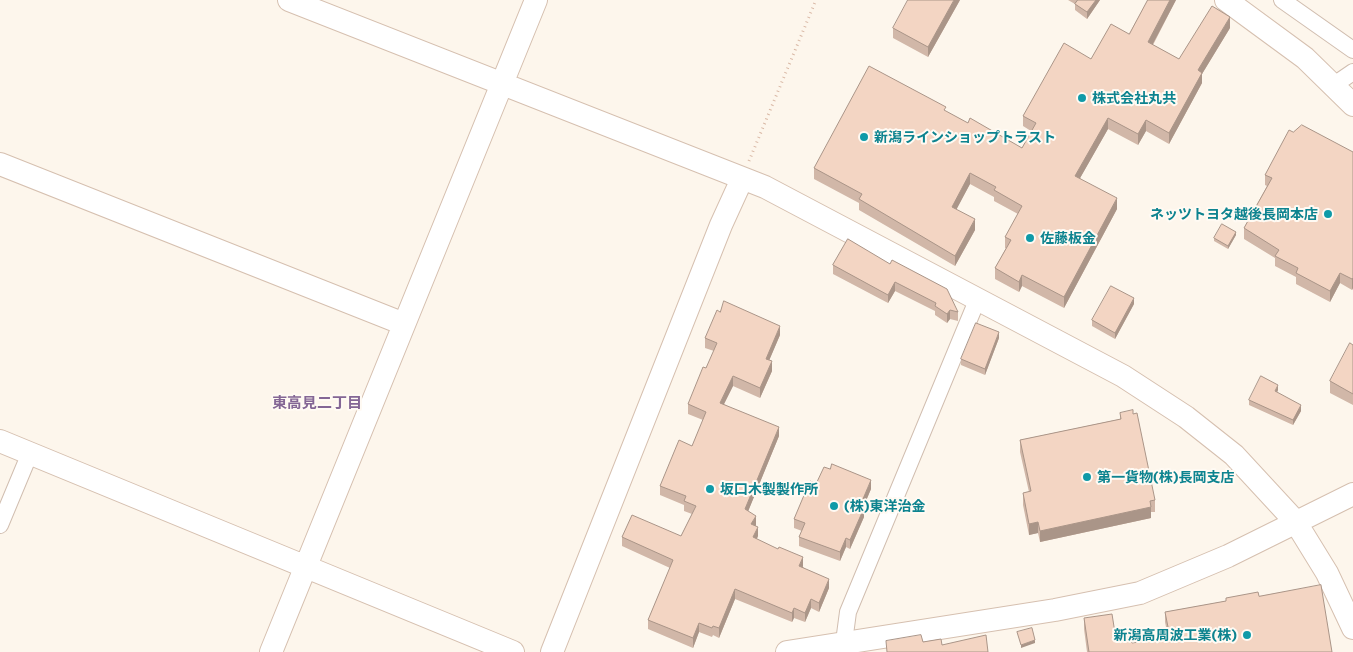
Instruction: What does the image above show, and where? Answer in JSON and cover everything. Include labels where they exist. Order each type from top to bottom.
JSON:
[{"type":"street","points":[[289,0],[765,187],[1123,376],[1186,417],[1234,455],[1295,521],[1327,574],[1353,628]]},
{"type":"street","points":[[271,652],[308,566],[536,0]]},
{"type":"street","points":[[1226,0],[1305,58],[1353,105]]},
{"type":"street","points":[[1282,0],[1353,50]]},
{"type":"street","points":[[1334,86],[1353,72]]},
{"type":"street","points":[[0,164],[404,324]]},
{"type":"street","points":[[552,652],[721,225],[742,179]]},
{"type":"street","points":[[844,642],[848,612],[978,298]]},
{"type":"street","points":[[0,440],[513,652]]},
{"type":"street","points":[[0,525],[30,453]]},
{"type":"street","points":[[787,652],[1055,610],[1140,593],[1228,556],[1295,521],[1353,494]]},
{"type":"path","points":[[742,179],[816,0]]},
{"type":"building","points":[[908,0],[954,0],[928,47],[893,28]]},
{"type":"building","points":[[1078,0],[1096,0],[1087,12],[1075,4]]},
{"type":"building","points":[[1148,0],[1170,0],[1148,42],[1179,59],[1212,6],[1230,17],[1198,70],[1202,73],[1169,133],[1146,120],[1138,134],[1108,118],[1075,176],[1117,198],[1064,297],[1022,275],[1019,282],[995,268],[1011,240],[1005,237],[1022,206],[994,190],[996,187],[970,173],[952,207],[975,219],[955,256],[859,199],[862,194],[814,168],[869,66],[946,107],[944,110],[968,123],[970,118],[1022,148],[1036,123],[1023,116],[1064,43],[1091,59],[1111,24],[1129,34]]},
{"type":"building","points":[[1302,125],[1353,152],[1353,278],[1340,273],[1330,291],[1296,273],[1298,268],[1275,256],[1279,250],[1244,228],[1272,178],[1265,175],[1289,130],[1293,132]]},
{"type":"building","points":[[1222,224],[1236,232],[1228,246],[1214,238]]},
{"type":"building","points":[[848,239],[890,264],[892,260],[947,289],[958,312],[950,310],[947,314],[935,306],[936,303],[895,282],[888,295],[833,265]]},
{"type":"building","points":[[1111,286],[1134,298],[1115,333],[1092,320]]},
{"type":"building","points":[[724,301],[780,326],[766,359],[772,361],[760,388],[733,376],[720,403],[779,427],[745,509],[756,516],[751,524],[758,527],[753,537],[778,549],[779,547],[803,557],[799,566],[829,579],[819,603],[811,599],[805,613],[794,608],[792,613],[735,589],[719,628],[713,626],[712,628],[699,623],[693,638],[648,620],[673,560],[622,537],[632,515],[681,536],[696,506],[684,501],[686,496],[660,486],[679,440],[692,446],[706,412],[688,404],[703,367],[706,368],[717,343],[705,338],[717,310],[720,312]]},
{"type":"building","points":[[976,323],[999,332],[985,369],[961,359]]},
{"type":"building","points":[[1350,343],[1353,345],[1353,394],[1330,381]]},
{"type":"building","points":[[1261,376],[1278,385],[1275,391],[1301,405],[1293,420],[1249,400]]},
{"type":"building","name":"第一貨物(株)長岡支店","points":[[1133,410],[1133,414],[1137,413],[1155,500],[1150,501],[1151,507],[1040,531],[1038,522],[1029,524],[1023,493],[1031,491],[1020,440],[1121,419],[1120,413]]},
{"type":"building","name":"(株)東洋治金","points":[[832,464],[871,480],[860,506],[864,508],[850,540],[846,538],[840,552],[799,537],[805,523],[794,519],[810,481],[816,484],[824,467],[830,469]]},
{"type":"building","name":"新潟高周波工業(株)","points":[[1321,585],[1332,652],[1089,652],[1084,618],[1112,614],[1115,633],[1130,631],[1132,643],[1170,637],[1165,612],[1226,601],[1226,598],[1258,592],[1259,596]]},
{"type":"building","points":[[1032,628],[1035,640],[1021,645],[1017,632]]},
{"type":"building","points":[[921,635],[923,642],[941,639],[942,645],[986,635],[988,652],[887,652],[886,641]]},
{"type":"place","name":"株式会社丸共","points":[[1082,98]]},
{"type":"place","name":"新潟ラインショップトラスト","points":[[864,137]]},
{"type":"place","name":"ネッツトヨタ越後長岡本店","points":[[1328,214]]},
{"type":"place","name":"佐藤板金","points":[[1030,238]]},
{"type":"place","name":"第一貨物(株)長岡支店","points":[[1087,477]]},
{"type":"place","name":"坂口木製製作所","points":[[710,489]]},
{"type":"place","name":"(株)東洋治金","points":[[834,506]]},
{"type":"place","name":"新潟高周波工業(株)","points":[[1247,635]]},
{"type":"district","name":"東高見二丁目","points":[[317,403]]}]
